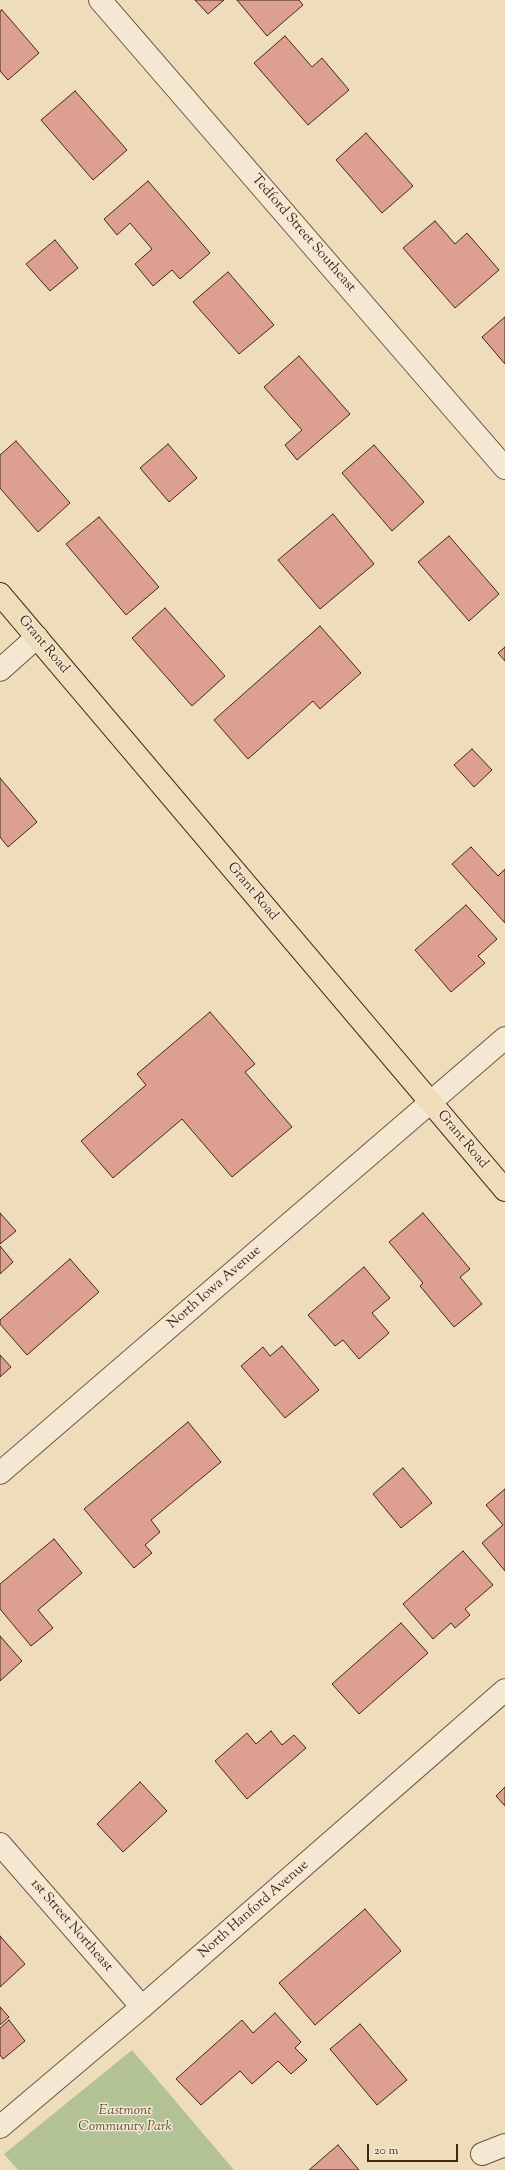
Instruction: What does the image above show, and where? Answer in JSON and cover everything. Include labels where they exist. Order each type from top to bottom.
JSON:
[{"type":"main road","name":"Grant Road","points":[[0,594],[505,1190]]},
{"type":"street","name":"Tedford Street Southeast","points":[[100,0],[505,468]]},
{"type":"street","points":[[0,670],[37,637]]},
{"type":"street","name":"North Iowa Avenue","points":[[0,1473],[505,1038]]},
{"type":"street","name":"North Hanford Avenue","points":[[0,2127],[142,2007],[505,1690]]},
{"type":"street","name":"1st Street Northeast","points":[[0,1844],[142,2007]]},
{"type":"street","points":[[482,2154],[505,2145]]},
{"type":"green space","name":"Eastmont Community Park","points":[[132,2050],[234,2170],[18,2170],[4,2154]]},
{"type":"building","points":[[195,0],[224,0],[208,14]]},
{"type":"building","points":[[237,0],[299,0],[303,5],[267,36]]},
{"type":"building","points":[[2,10],[39,53],[8,80],[0,71],[0,11]]},
{"type":"building","points":[[285,36],[312,67],[322,58],[349,90],[308,125],[254,63]]},
{"type":"building","points":[[75,91],[127,150],[93,180],[41,120]]},
{"type":"building","points":[[366,133],[413,186],[382,213],[336,160]]},
{"type":"building","points":[[148,181],[210,253],[180,279],[172,270],[153,286],[135,264],[152,249],[130,223],[117,235],[104,219]]},
{"type":"building","points":[[435,221],[455,244],[467,233],[499,270],[455,308],[403,248]]},
{"type":"building","points":[[55,240],[78,268],[50,291],[26,264]]},
{"type":"building","points":[[228,272],[274,325],[239,354],[193,302]]},
{"type":"building","points":[[505,317],[505,364],[482,337]]},
{"type":"building","points":[[299,356],[350,414],[297,460],[285,445],[302,430],[264,387]]},
{"type":"building","points":[[16,441],[70,503],[38,532],[0,488],[0,455]]},
{"type":"building","points":[[168,444],[197,478],[169,502],[140,468]]},
{"type":"building","points":[[374,445],[424,502],[392,531],[342,473]]},
{"type":"building","points":[[333,514],[374,564],[320,609],[278,560]]},
{"type":"building","points":[[99,517],[159,587],[126,615],[66,544]]},
{"type":"building","points":[[449,536],[499,594],[469,621],[418,562]]},
{"type":"building","points":[[165,608],[225,676],[192,706],[132,638]]},
{"type":"building","points":[[320,626],[361,673],[320,709],[313,701],[248,759],[214,720]]},
{"type":"building","points":[[505,647],[505,661],[498,653]]},
{"type":"building","points":[[472,749],[492,770],[474,787],[454,765]]},
{"type":"building","points":[[0,778],[37,822],[8,847],[0,837]]},
{"type":"building","points":[[471,847],[498,876],[505,869],[505,923],[452,864]]},
{"type":"building","points":[[466,905],[497,939],[478,956],[485,963],[451,992],[415,950]]},
{"type":"building","points":[[210,1012],[255,1064],[245,1072],[292,1127],[232,1177],[182,1119],[113,1178],[81,1141],[146,1085],[137,1074]]},
{"type":"building","points":[[0,1213],[16,1231],[0,1244]]},
{"type":"building","points":[[423,1213],[470,1269],[460,1277],[482,1304],[454,1327],[420,1286],[423,1283],[389,1242]]},
{"type":"building","points":[[0,1246],[13,1262],[0,1274]]},
{"type":"building","points":[[70,1259],[99,1292],[27,1355],[0,1324],[0,1320]]},
{"type":"building","points":[[364,1267],[390,1298],[372,1313],[389,1333],[359,1359],[343,1340],[335,1346],[308,1315]]},
{"type":"building","points":[[282,1346],[319,1390],[285,1418],[241,1366],[263,1347],[270,1356]]},
{"type":"building","points":[[0,1355],[11,1367],[0,1377]]},
{"type":"building","points":[[188,1422],[221,1462],[151,1520],[160,1532],[145,1545],[152,1553],[134,1568],[84,1509]]},
{"type":"building","points":[[403,1468],[432,1503],[401,1528],[373,1494]]},
{"type":"building","points":[[505,1489],[505,1571],[482,1543],[503,1525],[486,1505]]},
{"type":"building","points":[[54,1539],[82,1573],[38,1610],[53,1628],[31,1646],[0,1609],[0,1584]]},
{"type":"building","points":[[463,1551],[493,1585],[465,1609],[470,1615],[455,1628],[451,1623],[433,1639],[403,1604]]},
{"type":"building","points":[[401,1623],[428,1653],[359,1714],[332,1684]]},
{"type":"building","points":[[0,1636],[22,1661],[0,1681]]},
{"type":"building","points":[[271,1731],[282,1745],[294,1735],[306,1748],[247,1799],[215,1761],[247,1733],[256,1744]]},
{"type":"building","points":[[140,1782],[167,1811],[123,1852],[97,1824]]},
{"type":"building","points":[[505,1787],[505,1806],[496,1796]]},
{"type":"building","points":[[365,1909],[401,1951],[315,2025],[279,1983]]},
{"type":"building","points":[[0,1936],[25,1964],[0,1987]]},
{"type":"building","points":[[0,2007],[9,2017],[0,2025]]},
{"type":"building","points":[[275,2013],[301,2042],[295,2048],[307,2060],[291,2074],[278,2061],[252,2084],[240,2071],[201,2105],[176,2079],[242,2020],[253,2033]]},
{"type":"building","points":[[9,2020],[25,2041],[3,2059],[0,2055],[0,2028]]},
{"type":"building","points":[[360,2024],[407,2080],[377,2105],[330,2049]]},
{"type":"building","points":[[338,2145],[359,2170],[309,2170]]}]
